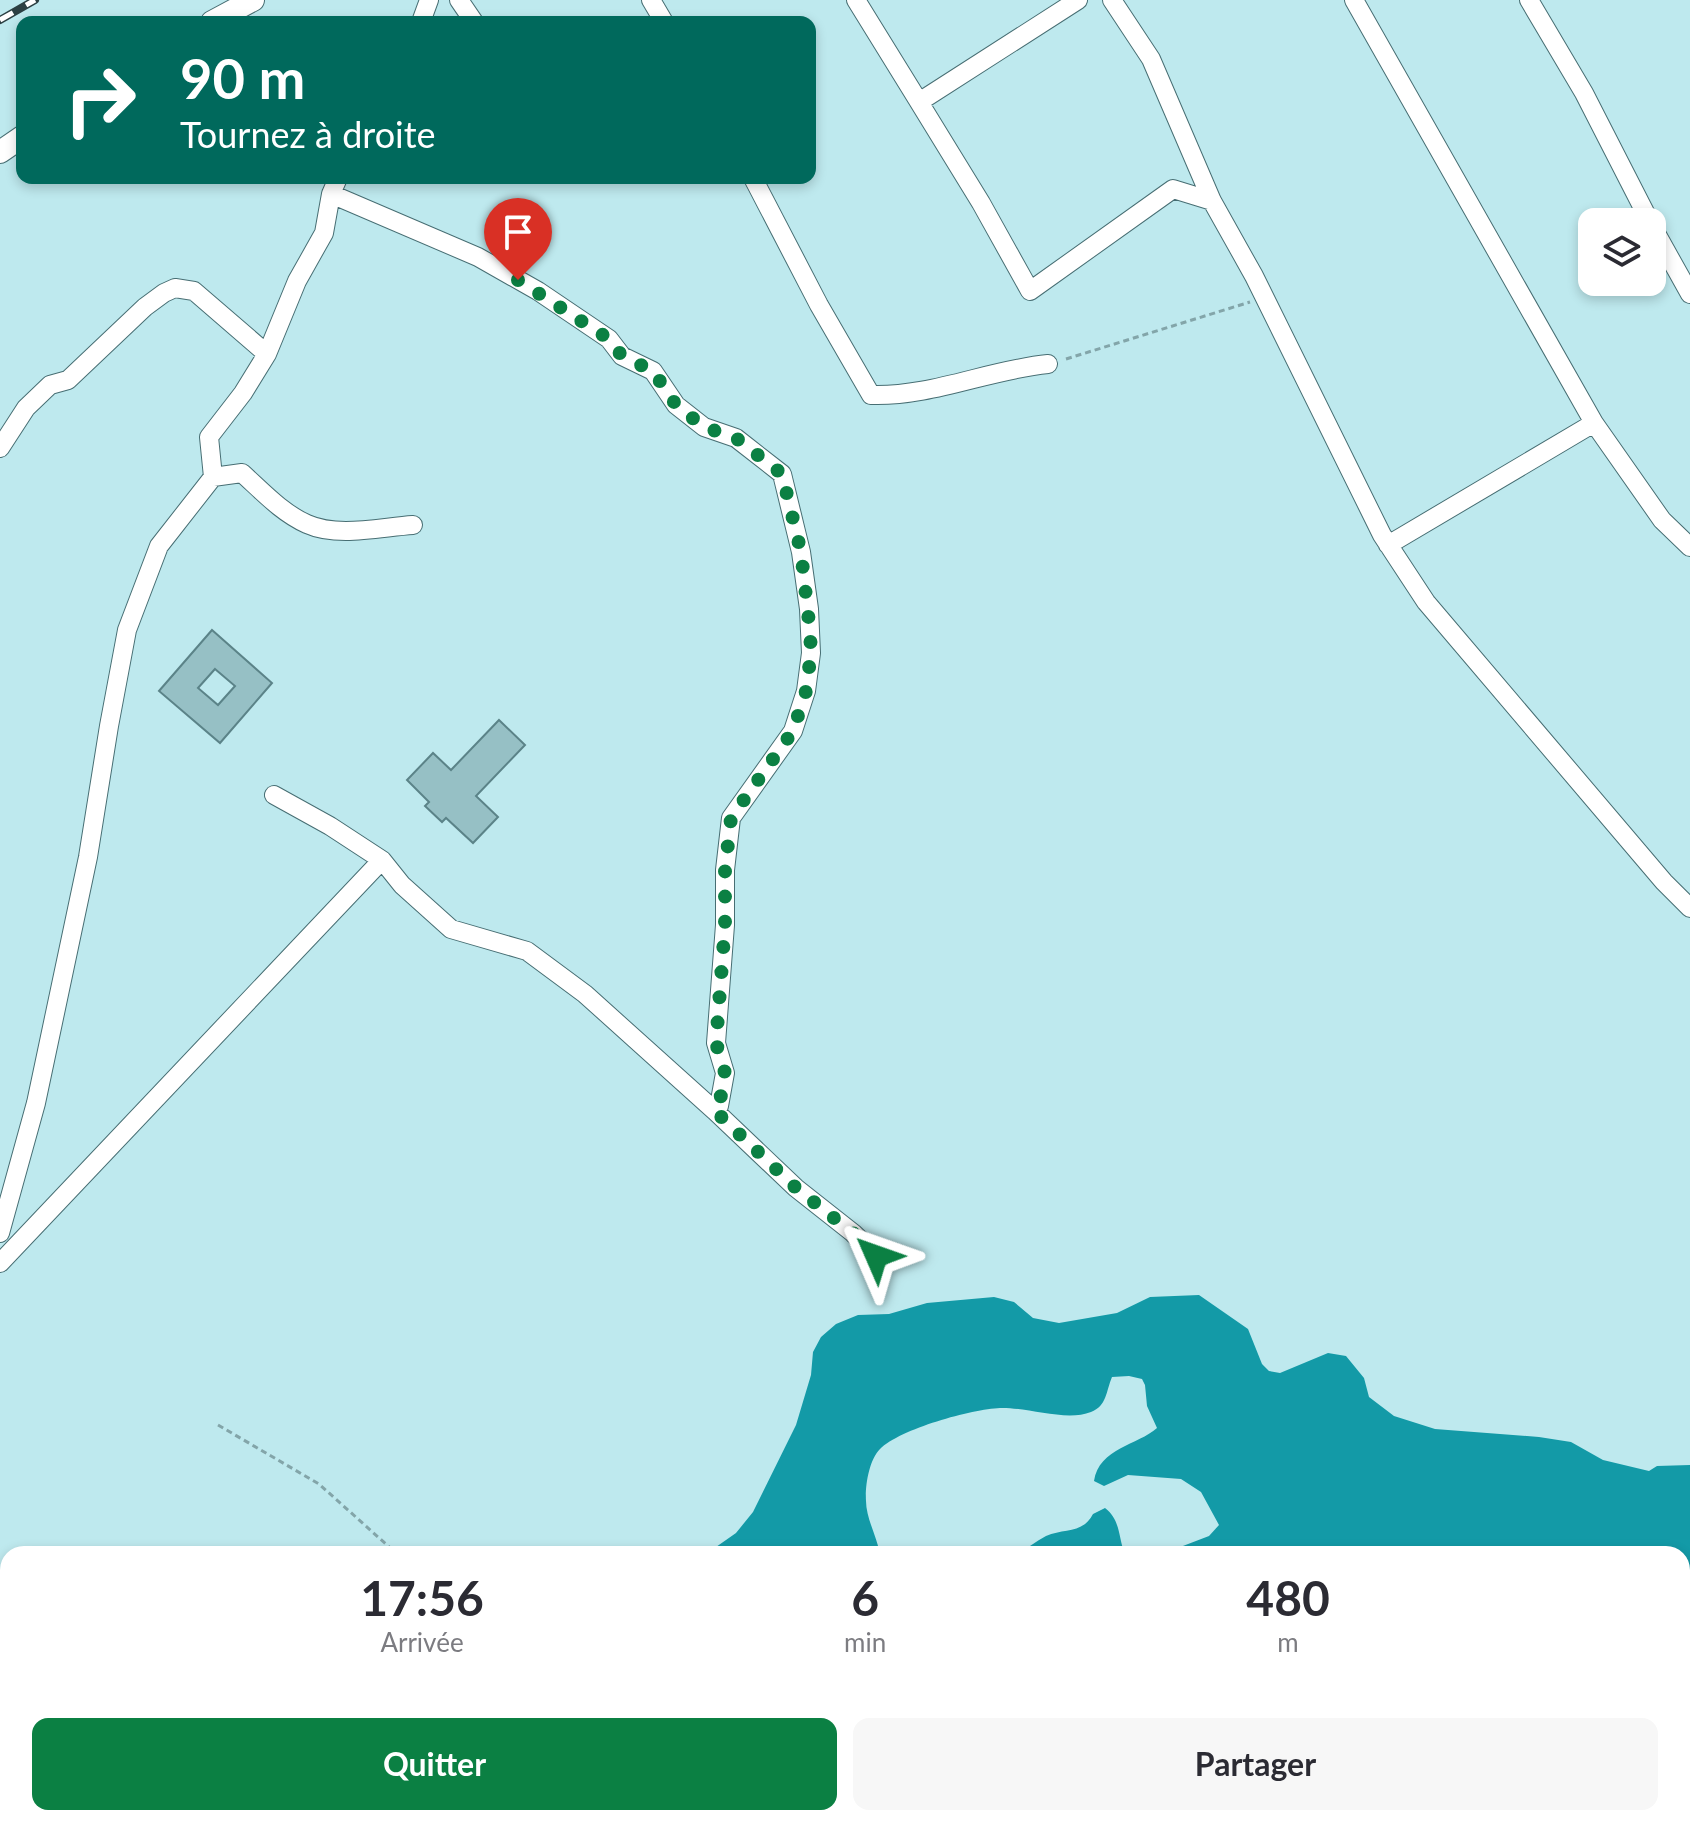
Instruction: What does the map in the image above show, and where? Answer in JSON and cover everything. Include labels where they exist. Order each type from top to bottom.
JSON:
[{"type":"main road","points":[[223,16],[253,0]]},
{"type":"street","points":[[856,0],[981,203],[1030,291],[1173,189],[1212,201]]},
{"type":"street","points":[[919,102],[1078,0]]},
{"type":"street","points":[[1112,0],[1151,59],[1212,201],[1265,297],[1388,545],[1426,602],[1664,882],[1690,908]]},
{"type":"street","points":[[1354,0],[1594,423],[1662,520],[1690,547]]},
{"type":"street","points":[[1529,0],[1584,93],[1643,208]]},
{"type":"street","points":[[756,184],[819,305],[871,395],[899,396],[1018,367],[1048,364]]},
{"type":"street","points":[[0,1233],[36,1103],[88,857],[127,630],[159,546],[213,477],[209,437],[243,393],[267,354],[297,281],[324,233],[335,186],[478,257],[538,291],[609,339],[622,356],[653,371],[676,405],[704,427],[736,438],[782,474],[801,552],[811,653],[806,691],[793,731],[731,818],[725,870],[725,925],[716,1043],[725,1073],[719,1106],[715,1111]]},
{"type":"street","points":[[1666,251],[1690,294]]},
{"type":"street","points":[[0,448],[26,408],[50,385],[68,380],[145,307],[175,288],[194,291],[267,354]]},
{"type":"street","points":[[1388,545],[1594,423]]},
{"type":"street","points":[[213,477],[242,473],[289,513],[309,525],[338,531],[413,525]]},
{"type":"street","points":[[274,795],[382,860],[402,885],[451,929],[527,951],[585,994],[786,1179],[853,1233],[884,1263]]},
{"type":"street","points":[[0,1263],[382,860]]},
{"type":"path","points":[[1048,364],[1265,297]]},
{"type":"path","points":[[218,1425],[319,1484],[388,1546]]},
{"type":"water","points":[[1199,1295],[1248,1329],[1262,1364],[1269,1371],[1280,1373],[1328,1353],[1346,1356],[1364,1378],[1369,1397],[1394,1416],[1435,1429],[1571,1442],[1603,1460],[1649,1471],[1657,1466],[1690,1465],[1690,1546],[1183,1546],[1209,1536],[1219,1525],[1201,1492],[1181,1479],[1128,1475],[1104,1486],[1094,1481],[1097,1470],[1111,1454],[1157,1428],[1147,1406],[1142,1379],[1129,1376],[1112,1377],[1103,1402],[1091,1412],[1081,1415],[1011,1408],[988,1409],[937,1421],[890,1442],[880,1449],[873,1460],[866,1488],[868,1514],[878,1546],[717,1546],[736,1533],[753,1512],[796,1425],[811,1375],[813,1352],[821,1337],[836,1324],[858,1315],[889,1314],[927,1303],[994,1297],[1014,1302],[1033,1318],[1059,1323],[1117,1313],[1150,1297]]},
{"type":"water","points":[[1105,1508],[1110,1513],[1117,1524],[1123,1546],[1030,1546],[1046,1536],[1084,1525],[1093,1514]]},
{"type":"building","points":[[212,630],[272,683],[220,743],[159,691]],"holes":[[[215,669],[235,686],[218,705],[198,688]]]},
{"type":"building","points":[[499,720],[525,745],[476,796],[498,817],[473,843],[446,818],[442,822],[425,806],[429,802],[407,780],[433,753],[451,770]]},
{"type":"railway","points":[[0,20],[35,0]]},
{"type":"route","points":[[518,280],[609,339],[622,356],[653,371],[676,405],[704,427],[736,438],[782,474],[801,552],[811,653],[806,691],[793,731],[731,818],[725,870],[725,925],[716,1043],[725,1073],[719,1106],[715,1111],[796,1188],[853,1233],[876,1256]]}]
